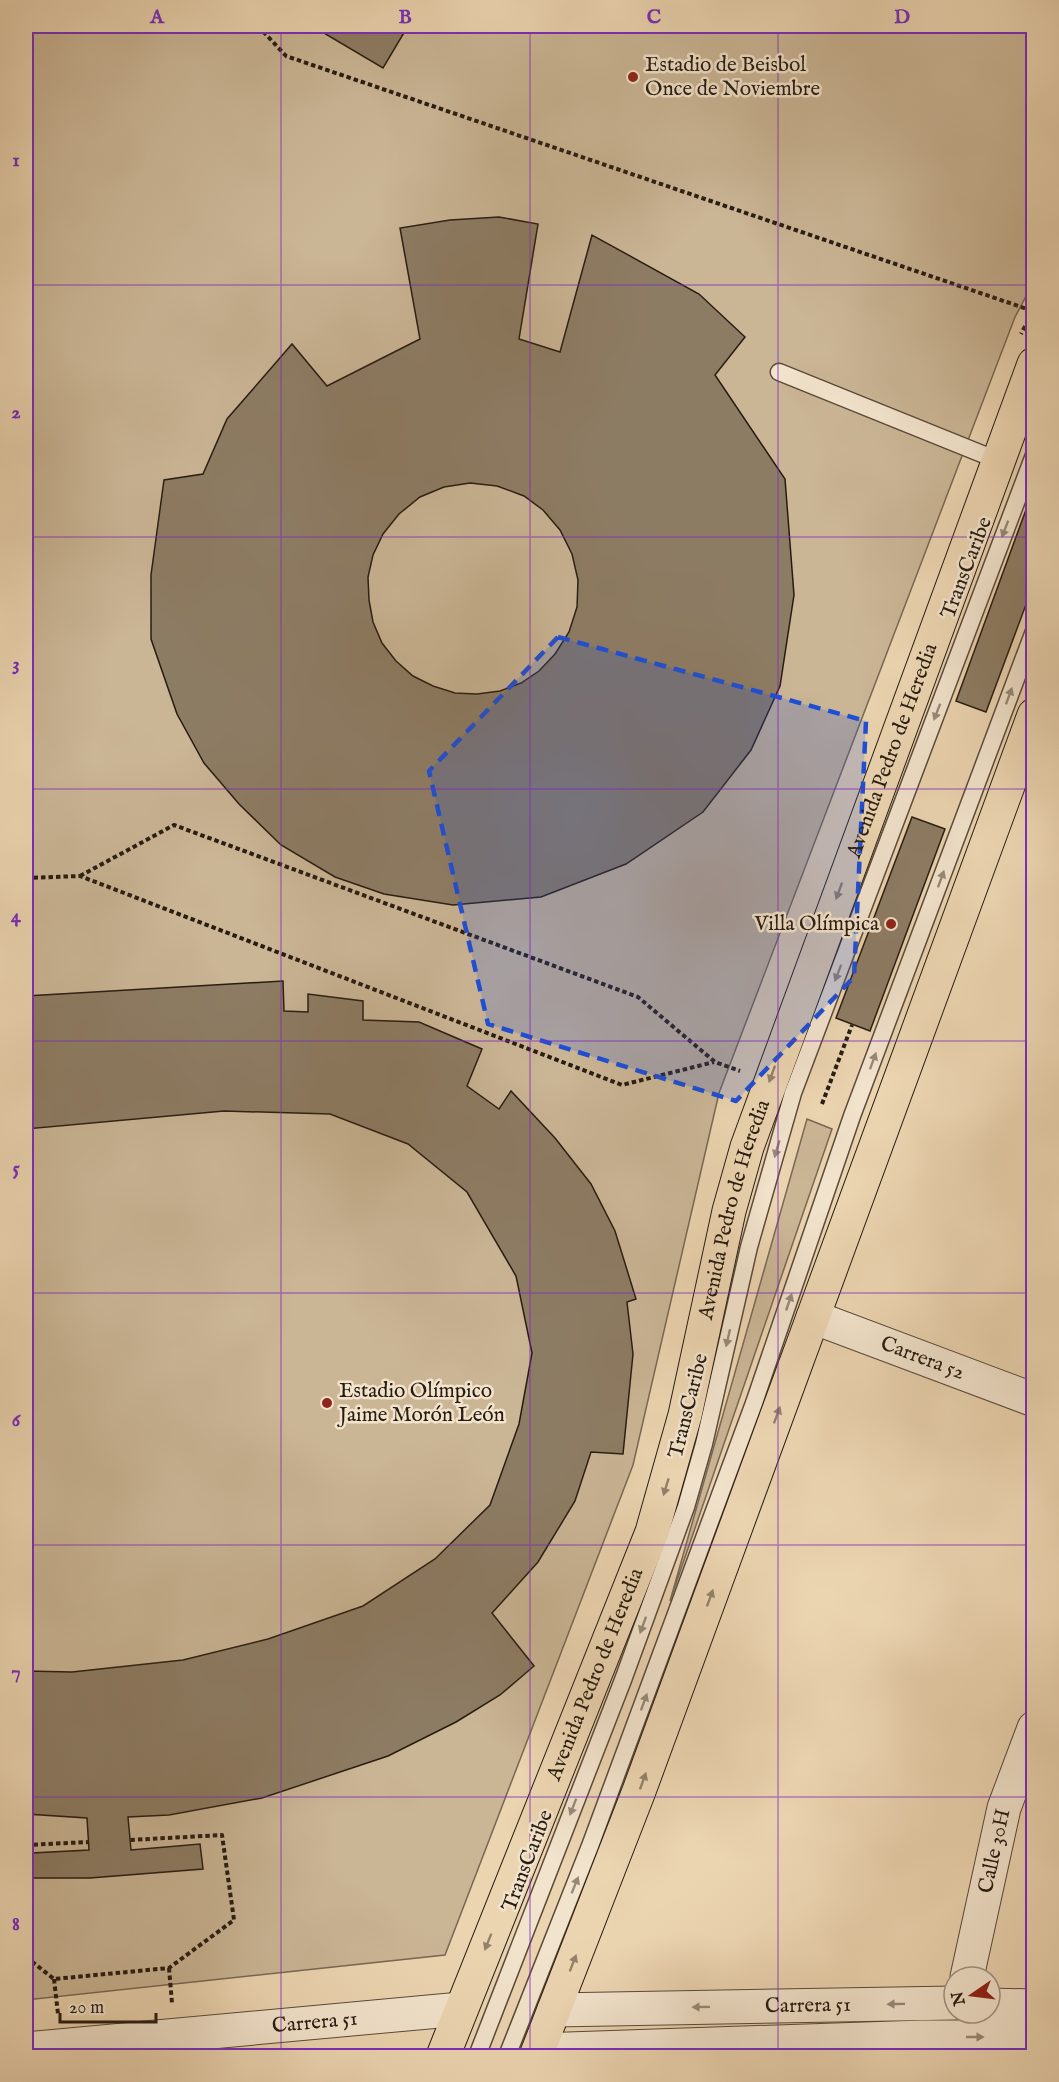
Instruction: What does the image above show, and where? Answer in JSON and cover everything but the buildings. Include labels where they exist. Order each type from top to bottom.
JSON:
[{"type":"highway","name":"Avenida Pedro de Heredia","points":[[443,2056],[652,1532],[685,1415],[729,1211],[747,1147],[1034,364]]},
{"type":"highway","points":[[538,2053],[639,1791],[1032,724]]},
{"type":"street","name":"Carrera 52","points":[[813,1317],[1034,1400]]},
{"type":"street","name":"Calle 30H","points":[[970,1965],[1004,1808],[1031,1733]]},
{"type":"street","name":"Carrera 51","points":[[554,2010],[942,2003]]},
{"type":"street","name":"Carrera 51","points":[[26,2049],[461,2009]]},
{"type":"street","points":[[919,2047],[942,2018]]},
{"type":"street","name":"Carrera 51","points":[[538,2053],[919,2047],[1020,2025]]},
{"type":"lane","points":[[779,372],[997,460]]},
{"type":"lane","name":"TransCaribe","points":[[477,2056],[623,1680],[686,1507],[704,1444],[749,1247],[793,1093],[1034,455]]},
{"type":"lane","points":[[507,2056],[590,1846],[754,1403],[852,1116],[1034,631]]},
{"type":"path","points":[[258,26],[286,56],[1034,311]]},
{"type":"path","points":[[26,878],[80,876],[622,1085],[715,1062],[638,997],[174,825],[80,876]]},
{"type":"path","points":[[822,1104],[852,1025]]},
{"type":"path","points":[[26,1957],[54,1979],[169,1968],[234,1920],[222,1835],[130,1840]]},
{"type":"path","points":[[26,1845],[89,1842]]},
{"type":"highlighted area","points":[[558,637],[866,721],[854,977],[736,1101],[488,1024],[429,771]]},
{"type":"shaded area","points":[[26,26],[1033,26],[1033,283],[1015,317],[719,1093],[633,1465],[445,1955],[26,2000]]},
{"type":"shaded area","points":[[807,1119],[832,1129],[670,1601]]},
{"type":"place","name":"Estadio de Beisbol Once de Noviembre","points":[[633,77]]},
{"type":"place","name":"Villa Olímpica","points":[[891,924]]},
{"type":"place","name":"Estadio Olímpico Jaime Morón León","points":[[327,1403]]}]
